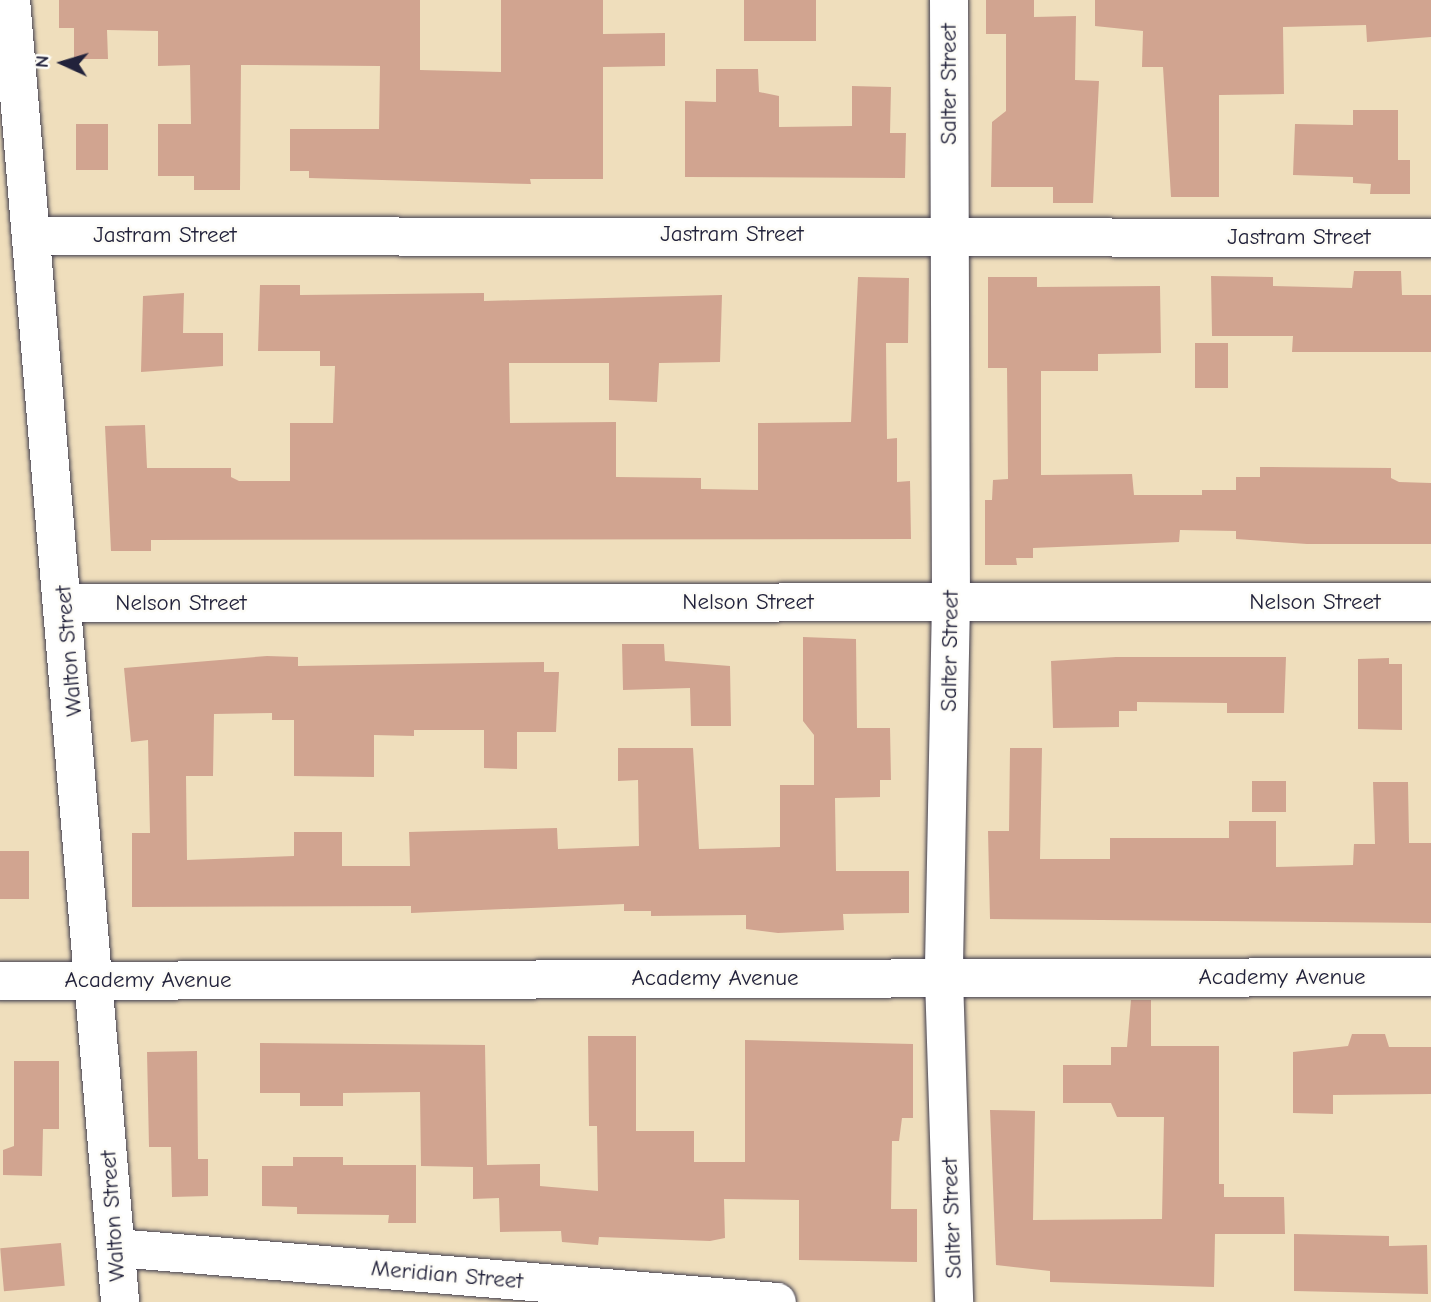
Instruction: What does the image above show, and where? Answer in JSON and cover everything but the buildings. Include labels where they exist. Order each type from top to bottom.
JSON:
[{"type":"street","name":"Walton Street","points":[[11,0],[65,603],[120,1302]]},
{"type":"street","name":"Salter Street","points":[[949,0],[951,601],[944,978],[954,1302]]},
{"type":"street","name":"Jastram Street","points":[[32,236],[949,235],[1431,238]]},
{"type":"street","name":"Nelson Street","points":[[65,603],[1431,602]]},
{"type":"street","name":"Academy Avenue","points":[[0,981],[1431,977]]},
{"type":"street","name":"Meridian Street","points":[[116,1248],[777,1302]]}]
